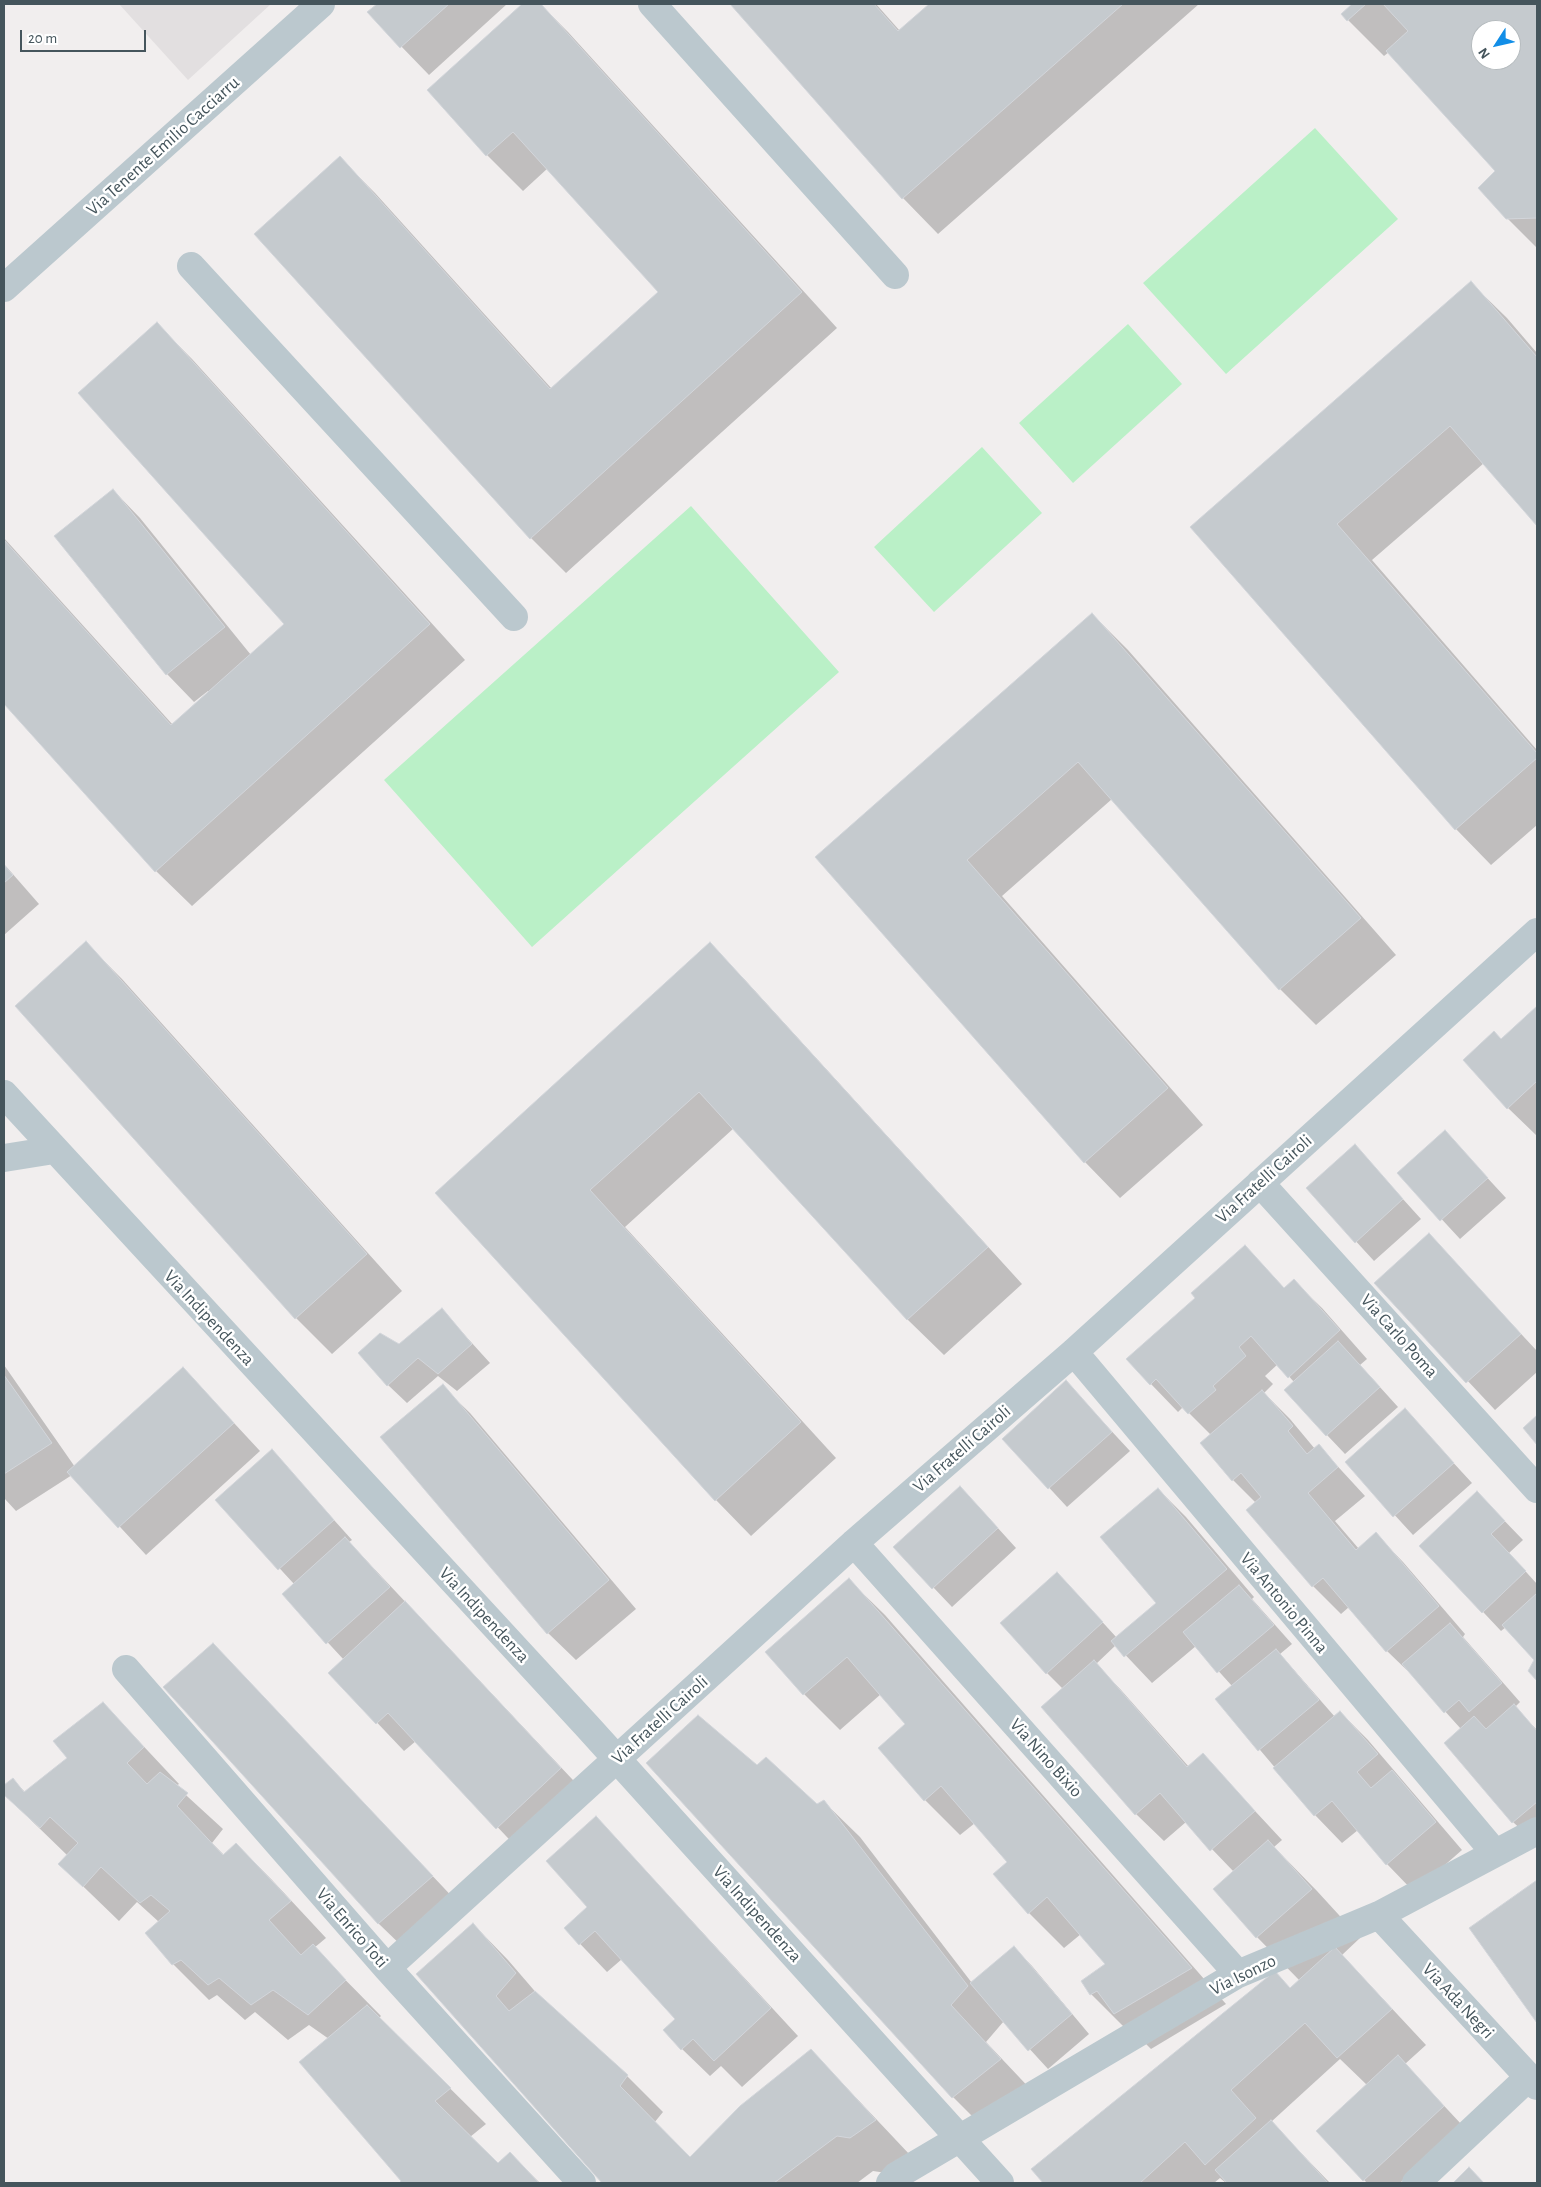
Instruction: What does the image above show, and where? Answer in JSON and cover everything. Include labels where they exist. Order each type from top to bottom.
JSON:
[{"type":"street","name":"Via Tenente Emilio Cacciarru","points":[[4,288],[321,4]]},
{"type":"street","points":[[652,4],[895,275]]},
{"type":"street","points":[[191,266],[514,617]]},
{"type":"street","name":"Via Fratelli Cairoli","points":[[387,1968],[854,1543],[1074,1352],[1537,932]]},
{"type":"street","name":"Via Indipendenza","points":[[4,1094],[617,1759],[1000,2183]]},
{"type":"street","points":[[4,1158],[54,1150]]},
{"type":"street","name":"Via Carlo Poma","points":[[1260,1183],[1537,1489]]},
{"type":"street","name":"Via Antonio Pinna","points":[[1074,1352],[1495,1853]]},
{"type":"street","name":"Via Nino Bixio","points":[[854,1543],[1238,1974]]},
{"type":"street","name":"Via Enrico Toti","points":[[126,1669],[387,1968],[582,2183]]},
{"type":"street","name":"Via Isonzo","points":[[886,2181],[1238,1974],[1379,1915],[1537,1831]]},
{"type":"street","name":"Via Ada Negri","points":[[1379,1915],[1533,2082]]},
{"type":"street","points":[[1416,2183],[1533,2082]]},
{"type":"shaded area","points":[[119,4],[271,4],[188,80]]},
{"type":"green space","points":[[1315,128],[1398,219],[1226,374],[1143,283]]},
{"type":"green space","points":[[1128,324],[1182,384],[1073,483],[1019,423]]},
{"type":"green space","points":[[982,447],[1042,513],[934,612],[874,547]]},
{"type":"green space","points":[[691,506],[839,672],[532,947],[384,780]]},
{"type":"building","points":[[377,4],[449,4],[400,48],[367,12]]},
{"type":"building","points":[[522,4],[541,4],[802,292],[530,539],[254,234],[340,156],[550,389],[658,292],[513,132],[486,156],[427,90]]},
{"type":"building","points":[[730,4],[874,4],[898,31],[929,4],[1123,4],[902,199]]},
{"type":"building","points":[[1352,4],[1366,4],[1347,21],[1341,14]]},
{"type":"building","points":[[1383,4],[1537,4],[1537,218],[1506,219],[1478,188],[1495,171],[1386,51],[1408,31]]},
{"type":"building","points":[[1471,281],[1537,357],[1537,526],[1450,426],[1337,524],[1537,753],[1537,758],[1455,830],[1190,527]]},
{"type":"building","points":[[157,322],[430,624],[155,872],[4,704],[4,540],[171,725],[284,624],[78,393]]},
{"type":"building","points":[[113,489],[225,627],[166,675],[54,536]]},
{"type":"building","points":[[1092,613],[1361,918],[1279,990],[1078,762],[967,860],[1168,1088],[1084,1163],[815,857]]},
{"type":"building","points":[[4,865],[13,875],[4,883]]},
{"type":"building","points":[[86,941],[367,1254],[295,1319],[15,1006]]},
{"type":"building","points":[[710,942],[988,1247],[907,1320],[699,1092],[590,1190],[801,1422],[715,1501],[435,1193]]},
{"type":"building","points":[[1537,1006],[1537,1081],[1507,1109],[1463,1060],[1494,1031],[1501,1039]]},
{"type":"building","points":[[1445,1130],[1488,1178],[1440,1221],[1397,1173]]},
{"type":"building","points":[[1355,1144],[1403,1199],[1355,1243],[1306,1188]]},
{"type":"building","points":[[1429,1233],[1521,1334],[1466,1383],[1374,1283]]},
{"type":"building","points":[[1245,1245],[1284,1288],[1294,1279],[1340,1330],[1288,1378],[1251,1336],[1239,1347],[1246,1356],[1213,1386],[1216,1390],[1188,1414],[1156,1379],[1150,1385],[1126,1359],[1195,1298],[1191,1293]]},
{"type":"building","points":[[442,1308],[472,1344],[438,1374],[418,1358],[387,1386],[358,1353],[380,1333],[399,1344]]},
{"type":"building","points":[[1338,1341],[1380,1387],[1326,1436],[1284,1390]]},
{"type":"building","points":[[183,1367],[234,1423],[118,1528],[67,1472]]},
{"type":"building","points":[[4,1375],[52,1443],[4,1474]]},
{"type":"building","points":[[1066,1380],[1112,1432],[1048,1489],[1002,1439]]},
{"type":"building","points":[[443,1384],[609,1580],[547,1634],[380,1437]]},
{"type":"building","points":[[1262,1390],[1293,1426],[1288,1431],[1307,1454],[1319,1444],[1338,1467],[1308,1493],[1356,1550],[1376,1532],[1439,1606],[1386,1652],[1323,1578],[1312,1587],[1246,1510],[1261,1497],[1241,1473],[1232,1481],[1200,1443]]},
{"type":"building","points":[[1405,1408],[1454,1463],[1393,1517],[1345,1462]]},
{"type":"building","points":[[1537,1415],[1537,1445],[1523,1428]]},
{"type":"building","points":[[272,1449],[334,1520],[278,1570],[215,1500]]},
{"type":"building","points":[[960,1486],[998,1528],[932,1589],[893,1547]]},
{"type":"building","points":[[1158,1488],[1227,1569],[1124,1657],[1111,1641],[1156,1603],[1100,1537]]},
{"type":"building","points":[[1477,1491],[1505,1521],[1491,1534],[1526,1571],[1482,1613],[1419,1546]]},
{"type":"building","points":[[345,1537],[390,1587],[326,1644],[282,1594]]},
{"type":"building","points":[[1057,1572],[1103,1622],[1046,1674],[1000,1623]]},
{"type":"building","points":[[849,1578],[1192,1968],[1114,2014],[1097,1991],[1090,1995],[1081,1981],[1105,1964],[1047,1897],[1028,1914],[993,1874],[1007,1862],[941,1786],[924,1801],[878,1748],[905,1724],[847,1657],[803,1695],[765,1652]]},
{"type":"building","points":[[1239,1585],[1274,1625],[1217,1673],[1183,1632]]},
{"type":"building","points":[[1537,1593],[1537,1681],[1528,1671],[1534,1660],[1502,1625]]},
{"type":"building","points":[[405,1601],[561,1768],[496,1829],[388,1713],[376,1724],[328,1673]]},
{"type":"building","points":[[1450,1623],[1502,1683],[1469,1712],[1459,1700],[1444,1713],[1402,1664]]},
{"type":"building","points":[[213,1643],[433,1876],[378,1924],[163,1687]]},
{"type":"building","points":[[1276,1649],[1319,1700],[1258,1751],[1215,1699]]},
{"type":"building","points":[[1094,1660],[1187,1767],[1203,1753],[1255,1811],[1210,1851],[1160,1793],[1135,1815],[1041,1707]]},
{"type":"building","points":[[103,1702],[144,1747],[127,1763],[147,1784],[160,1772],[188,1793],[177,1806],[223,1855],[236,1843],[291,1901],[269,1920],[301,1955],[313,1944],[346,1980],[308,2015],[273,1990],[251,2005],[219,1978],[208,1985],[181,1960],[172,1965],[145,1933],[170,1911],[151,1895],[140,1903],[101,1867],[83,1887],[58,1864],[78,1843],[50,1817],[40,1828],[4,1795],[4,1785],[13,1778],[24,1792],[67,1758],[53,1741]]},
{"type":"building","points":[[1514,1704],[1537,1731],[1537,1802],[1512,1823],[1444,1743],[1474,1716],[1486,1729]]},
{"type":"building","points":[[1340,1711],[1378,1754],[1357,1772],[1371,1788],[1392,1770],[1436,1822],[1386,1865],[1332,1801],[1314,1816],[1273,1768]]},
{"type":"building","points":[[698,1715],[757,1765],[766,1757],[817,1804],[824,1800],[968,1986],[951,2005],[1001,2059],[952,2098],[646,1763]]},
{"type":"building","points":[[596,1816],[771,2008],[714,2061],[693,2039],[681,2050],[663,2030],[675,2019],[595,1931],[579,1945],[564,1928],[587,1907],[546,1861]]},
{"type":"building","points":[[1268,1840],[1312,1889],[1256,1938],[1213,1889]]},
{"type":"building","points":[[1537,1880],[1537,2023],[1469,1928]]},
{"type":"building","points":[[473,1923],[516,1973],[496,1996],[509,2011],[535,1991],[628,2075],[620,2086],[690,2157],[740,2106],[811,2049],[876,2120],[850,2138],[837,2136],[774,2183],[602,2183],[416,1974]]},
{"type":"building","points":[[1014,1946],[1072,2014],[1028,2051],[970,1983]]},
{"type":"building","points":[[1335,1947],[1392,2009],[1337,2058],[1305,2023],[1231,2090],[1256,2118],[1205,2165],[1185,2142],[1140,2183],[1043,2183],[1031,2169],[1275,1971],[1290,1988]]},
{"type":"building","points":[[367,2005],[451,2088],[435,2101],[498,2163],[510,2152],[539,2183],[399,2183],[401,2181],[299,2062]]},
{"type":"building","points":[[1398,2055],[1444,2106],[1363,2181],[1316,2131]]},
{"type":"building","points":[[1271,2120],[1328,2183],[1227,2183],[1215,2170]]},
{"type":"building","points":[[1469,2167],[1484,2183],[1453,2183]]}]
